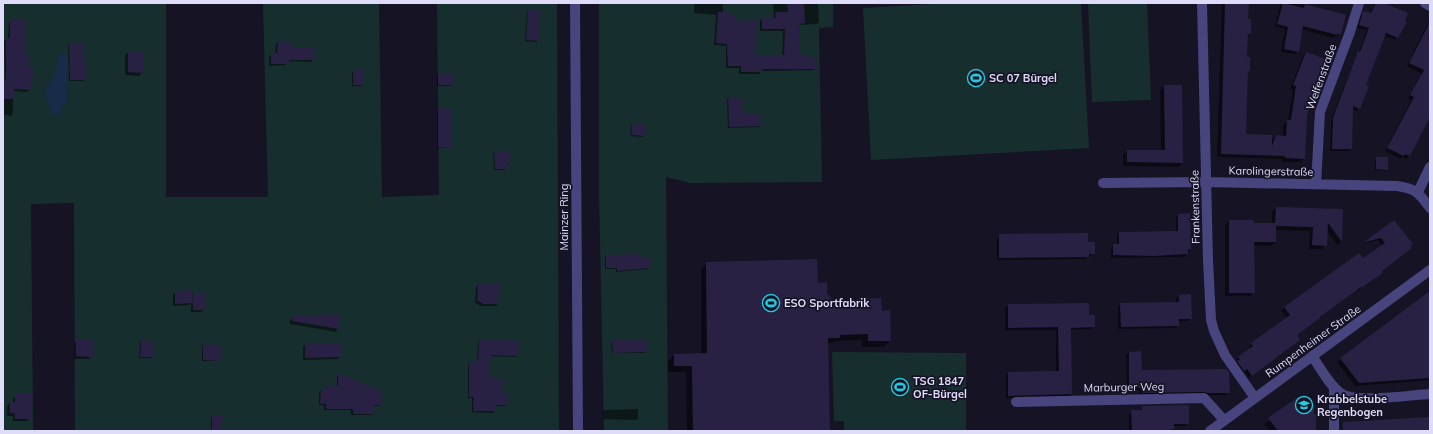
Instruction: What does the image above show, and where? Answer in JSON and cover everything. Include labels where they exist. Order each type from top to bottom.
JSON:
[{"type":"street","name":"Mainzer Ring","points":[[575,3],[578,431]]},
{"type":"street","name":"Frankenstraße","points":[[1202,3],[1211,320],[1214,331],[1225,354],[1255,398]]},
{"type":"street","name":"Welfenstraße","points":[[1316,184],[1320,112],[1350,32],[1359,3]]},
{"type":"street","points":[[1425,3],[1430,6]]},
{"type":"street","points":[[1430,167],[1418,192],[1430,208]]},
{"type":"street","name":"Karolingerstraße","points":[[1103,183],[1206,182],[1397,186],[1405,187],[1418,192]]},
{"type":"street","name":"Rumpenheimer Straße","points":[[1210,431],[1430,270]]},
{"type":"street","points":[[1312,356],[1334,387],[1346,397],[1356,399],[1430,394]]},
{"type":"street","points":[[1334,387],[1334,431]]},
{"type":"street","name":"Marburger Weg","points":[[1016,402],[1099,399],[1204,398],[1224,420]]},
{"type":"green space","points":[[3,3],[166,3],[166,197],[268,197],[263,3],[379,3],[382,197],[439,195],[437,3],[557,3],[559,431],[75,431],[74,203],[31,204],[33,431],[3,431]]},
{"type":"green space","points":[[599,3],[833,3],[833,27],[819,28],[822,182],[690,183],[666,177],[668,431],[604,431],[599,191]]},
{"type":"green space","name":"SC 07 Bürgel","points":[[950,3],[1081,3],[1089,148],[871,160],[863,8]]},
{"type":"green space","points":[[1088,3],[1147,3],[1151,100],[1092,102]]},
{"type":"green space","name":"TSG 1847 OF-Bürgel","points":[[832,352],[966,353],[966,431],[844,431],[844,421],[834,421]]},
{"type":"water","points":[[62,53],[66,55],[68,59],[67,100],[59,115],[55,116],[51,110],[45,90],[54,78],[59,54]]},
{"type":"building","points":[[787,3],[804,3],[805,23],[799,24],[799,54],[805,54],[805,57],[816,57],[817,69],[762,69],[762,72],[741,72],[741,66],[728,66],[727,44],[716,43],[718,12],[729,12],[729,15],[736,16],[736,21],[757,20],[756,55],[784,55],[785,29],[762,29],[762,18],[776,18],[775,12],[788,12]]},
{"type":"building","points":[[1225,3],[1249,3],[1248,19],[1251,19],[1251,34],[1248,34],[1247,57],[1250,57],[1250,72],[1248,71],[1246,134],[1272,135],[1272,146],[1276,135],[1286,136],[1287,120],[1291,120],[1296,86],[1293,85],[1306,52],[1328,60],[1316,94],[1314,93],[1307,115],[1305,159],[1285,158],[1285,156],[1221,154]]},
{"type":"building","points":[[1283,3],[1304,8],[1305,4],[1346,15],[1341,34],[1337,35],[1303,26],[1299,52],[1284,49],[1288,27],[1277,24]]},
{"type":"building","points":[[1376,3],[1384,3],[1408,13],[1405,21],[1407,22],[1398,38],[1386,33],[1366,85],[1369,86],[1360,109],[1353,106],[1352,149],[1332,149],[1333,118],[1358,51],[1360,52],[1369,28],[1359,25],[1363,11],[1371,13]]},
{"type":"building","points":[[528,9],[540,10],[539,41],[526,40]]},
{"type":"building","points":[[10,20],[26,20],[26,55],[29,55],[29,67],[34,67],[30,90],[14,89],[14,99],[3,99],[3,80],[6,80],[6,38],[10,38]]},
{"type":"building","points":[[1430,22],[1430,117],[1410,156],[1405,154],[1404,156],[1387,148],[1414,97],[1410,95],[1424,70],[1409,63]]},
{"type":"building","points":[[278,41],[292,41],[291,48],[315,48],[314,60],[289,60],[289,64],[271,64],[271,53],[277,53]]},
{"type":"building","points":[[69,43],[84,43],[86,80],[70,80]]},
{"type":"building","points":[[128,51],[144,52],[143,73],[128,72]]},
{"type":"building","points":[[353,70],[364,70],[364,85],[353,85]]},
{"type":"building","points":[[438,73],[454,73],[454,85],[438,85]]},
{"type":"building","points":[[1164,85],[1182,85],[1183,163],[1127,162],[1127,150],[1165,150]]},
{"type":"building","points":[[728,97],[742,97],[743,113],[760,113],[761,126],[729,127]]},
{"type":"building","points":[[438,108],[452,109],[451,147],[438,147]]},
{"type":"building","points":[[632,124],[646,125],[645,136],[631,135]]},
{"type":"building","points":[[494,151],[510,151],[510,164],[507,164],[507,169],[495,169]]},
{"type":"building","points":[[1376,157],[1388,157],[1388,170],[1376,169]]},
{"type":"building","points":[[1276,207],[1343,209],[1342,242],[1328,223],[1327,246],[1312,245],[1313,227],[1276,226],[1276,242],[1254,242],[1255,293],[1229,293],[1229,220],[1254,220],[1254,223],[1275,223]]},
{"type":"building","points":[[1190,213],[1191,249],[1188,249],[1188,254],[1154,256],[1113,255],[1113,244],[1119,244],[1119,232],[1178,231],[1178,214]]},
{"type":"building","points":[[1394,220],[1413,244],[1410,246],[1412,248],[1382,271],[1383,273],[1361,287],[1297,335],[1300,340],[1252,376],[1247,369],[1244,371],[1237,361],[1240,359],[1238,357],[1253,346],[1251,343],[1290,315],[1284,307],[1359,253],[1363,258],[1385,243],[1381,238],[1365,241]]},
{"type":"building","points":[[1088,233],[1088,242],[1095,242],[1095,254],[1089,254],[1089,257],[999,258],[999,234]]},
{"type":"building","points":[[639,254],[639,258],[649,257],[650,268],[617,271],[617,268],[606,268],[606,255]]},
{"type":"building","points":[[817,259],[818,283],[827,282],[827,293],[839,308],[857,308],[857,299],[881,298],[882,311],[890,310],[891,341],[868,341],[868,334],[840,335],[840,338],[828,338],[830,430],[693,431],[692,366],[674,366],[674,354],[707,353],[706,262]]},
{"type":"building","points":[[478,284],[499,284],[498,304],[483,304],[477,300]]},
{"type":"building","points":[[192,290],[193,303],[175,304],[175,291]]},
{"type":"building","points":[[1430,291],[1430,378],[1359,383],[1340,358]]},
{"type":"building","points":[[193,293],[205,293],[205,310],[193,310]]},
{"type":"building","points":[[1191,294],[1192,319],[1179,319],[1179,326],[1121,327],[1120,303],[1179,302],[1179,295]]},
{"type":"building","points":[[1089,303],[1089,315],[1095,315],[1095,327],[1071,328],[1072,394],[1008,396],[1008,372],[1059,371],[1058,327],[1008,328],[1008,304]]},
{"type":"building","points":[[339,314],[339,329],[292,321],[292,316]]},
{"type":"building","points":[[76,339],[93,339],[93,357],[76,356]]},
{"type":"building","points":[[479,339],[519,341],[518,356],[491,355],[489,378],[503,379],[502,394],[508,394],[508,405],[496,405],[496,411],[473,411],[474,397],[469,397],[469,361],[478,361]]},
{"type":"building","points":[[646,339],[647,352],[613,353],[612,340]]},
{"type":"building","points":[[141,340],[154,341],[153,357],[140,357]]},
{"type":"building","points":[[341,343],[341,357],[305,358],[305,344]]},
{"type":"building","points":[[203,344],[221,345],[220,361],[203,360]]},
{"type":"building","points":[[1141,351],[1142,370],[1227,369],[1229,372],[1230,393],[1142,393],[1142,388],[1129,388],[1129,352]]},
{"type":"building","points":[[338,373],[381,391],[381,405],[374,405],[374,414],[353,414],[353,409],[326,409],[326,404],[320,404],[321,389],[325,389],[325,385],[338,386]]},
{"type":"building","points":[[15,394],[33,394],[31,419],[15,419],[15,413],[10,413],[10,402],[15,402]]},
{"type":"building","points":[[1298,397],[1314,405],[1314,414],[1316,414],[1316,431],[1278,431],[1268,418]]},
{"type":"building","points":[[1189,405],[1189,424],[1174,424],[1174,429],[1171,429],[1171,431],[1132,431],[1131,410],[1142,410],[1142,406]]},
{"type":"building","points":[[212,416],[223,416],[222,431],[212,431]]},
{"type":"building","points":[[1430,417],[1430,431],[1343,431],[1343,422]]},
{"type":"place","name":"SC 07 Bürgel","points":[[976,78]]},
{"type":"place","name":"ESO Sportfabrik","points":[[771,303]]},
{"type":"place","name":"TSG 1847 OF-Bürgel","points":[[900,387]]},
{"type":"place","name":"Krabbelstube Regenbogen","points":[[1304,405]]}]
